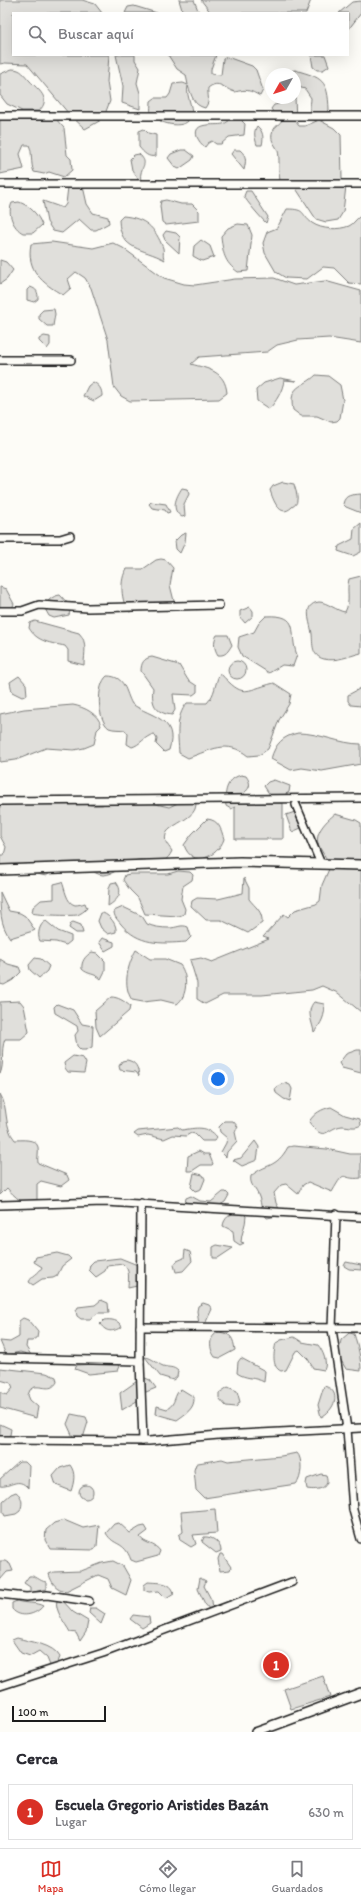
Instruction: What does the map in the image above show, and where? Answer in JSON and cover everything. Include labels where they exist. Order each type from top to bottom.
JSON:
[{"type":"street","points":[[0,116],[361,116]]},
{"type":"street","points":[[0,184],[361,184]]},
{"type":"street","points":[[0,360],[71,360]]},
{"type":"street","points":[[0,539],[60,539],[70,536]]},
{"type":"street","points":[[0,611],[22,611],[39,605],[88,608],[219,605]]},
{"type":"street","points":[[0,801],[361,798]]},
{"type":"street","points":[[296,805],[321,864]]},
{"type":"street","points":[[0,870],[240,862],[361,865]]},
{"type":"street","points":[[0,1205],[105,1202],[141,1203],[336,1214],[361,1217]]},
{"type":"street","points":[[141,1203],[140,1360],[142,1441]]},
{"type":"street","points":[[336,1214],[332,1329],[347,1429],[354,1510],[361,1539]]},
{"type":"street","points":[[140,1327],[361,1328]]},
{"type":"street","points":[[0,1358],[140,1360]]},
{"type":"street","points":[[0,1440],[142,1441],[361,1428]]},
{"type":"street","points":[[0,1686],[104,1653],[292,1582]]},
{"type":"street","points":[[0,1594],[26,1597],[51,1595],[89,1601]]},
{"type":"street","points":[[255,1732],[361,1693]]},
{"type":"shaded area","points":[[0,0],[82,0],[95,4],[101,12],[12,12],[12,56],[109,56],[107,82],[110,101],[103,119],[85,129],[69,114],[27,64],[0,64]]},
{"type":"shaded area","points":[[179,0],[194,0],[199,12],[183,12]]},
{"type":"shaded area","points":[[201,0],[311,0],[306,12],[210,12]]},
{"type":"shaded area","points":[[361,1],[361,13],[349,29],[349,12],[340,12],[352,2]]},
{"type":"shaded area","points":[[134,6],[154,12],[126,12],[128,7]]},
{"type":"shaded area","points":[[116,56],[135,56],[135,60],[140,68],[137,83],[140,93],[140,109],[122,103],[123,86]]},
{"type":"shaded area","points":[[169,56],[216,56],[211,69],[211,74],[221,75],[223,59],[227,57],[252,66],[256,70],[263,90],[260,96],[248,91],[231,91],[215,84],[208,88],[208,100],[205,108],[201,107],[195,102],[188,86],[187,90],[192,112],[190,119],[187,122],[176,125],[164,123],[154,117],[151,113],[151,101],[155,98],[167,98],[173,84],[183,83],[188,85],[186,75],[177,69]]},
{"type":"shaded area","points":[[311,56],[325,56],[329,66],[323,70],[317,70],[313,67]]},
{"type":"shaded area","points":[[12,69],[18,70],[22,73],[42,94],[44,102],[39,111],[22,111],[7,104],[0,95],[0,74]]},
{"type":"shaded area","points":[[301,72],[312,75],[322,81],[327,92],[329,110],[325,114],[315,116],[311,112],[311,98],[305,89],[301,88]]},
{"type":"shaded area","points":[[295,104],[296,122],[299,126],[305,126],[319,120],[334,128],[341,135],[342,179],[346,186],[343,212],[338,220],[326,222],[316,219],[295,187],[280,180],[279,154],[273,142],[272,134],[274,129],[283,119],[271,109],[274,105]]},
{"type":"shaded area","points":[[53,116],[64,128],[67,155],[71,159],[72,170],[64,177],[49,172],[44,174],[34,172],[29,145],[24,145],[20,154],[24,169],[0,174],[0,121],[5,118]]},
{"type":"shaded area","points":[[231,119],[241,120],[245,124],[244,135],[229,137],[221,144],[216,144],[212,141],[205,147],[200,142],[196,132],[198,128],[205,125],[223,124]]},
{"type":"shaded area","points":[[257,126],[261,130],[263,139],[262,145],[257,145],[255,133]]},
{"type":"shaded area","points":[[144,129],[148,133],[156,135],[156,156],[148,156],[139,147],[139,131]]},
{"type":"shaded area","points":[[181,150],[186,150],[194,156],[192,160],[179,169],[175,167],[168,158],[171,154]]},
{"type":"shaded area","points":[[234,150],[240,150],[244,154],[244,170],[231,154]]},
{"type":"shaded area","points":[[139,154],[144,162],[141,174],[141,183],[132,170],[130,159],[134,155]]},
{"type":"shaded area","points":[[82,182],[87,204],[93,213],[108,217],[109,223],[96,230],[91,230],[79,219],[62,233],[53,231],[47,222],[43,201],[63,208],[66,204],[68,187]]},
{"type":"shaded area","points":[[246,191],[251,191],[268,217],[266,223],[245,198],[244,196]]},
{"type":"shaded area","points":[[166,200],[181,204],[192,204],[199,211],[199,221],[166,225],[162,222],[160,206],[161,201]]},
{"type":"shaded area","points":[[19,202],[30,208],[36,214],[42,225],[33,233],[23,233],[19,231],[12,220],[10,211],[12,203]]},
{"type":"shaded area","points":[[287,209],[301,211],[312,223],[330,229],[349,226],[361,216],[361,284],[349,283],[334,268],[323,267],[307,279],[286,278],[276,272],[265,253],[263,243],[267,232],[277,228]]},
{"type":"shaded area","points":[[123,216],[143,221],[153,229],[163,248],[163,256],[165,260],[128,243],[120,230],[119,220]]},
{"type":"shaded area","points":[[238,224],[248,225],[252,235],[248,271],[238,272],[230,265],[225,257],[221,236],[228,228]]},
{"type":"shaded area","points":[[166,231],[176,233],[180,237],[179,253],[165,240],[163,235]]},
{"type":"shaded area","points":[[201,240],[210,246],[214,257],[202,261],[193,256],[194,246]]},
{"type":"shaded area","points":[[52,242],[93,248],[113,243],[123,248],[164,278],[184,284],[195,285],[235,279],[274,278],[294,285],[325,281],[361,291],[361,343],[329,338],[298,340],[277,345],[267,352],[199,357],[191,364],[215,372],[223,380],[226,386],[227,393],[219,399],[130,401],[121,396],[114,387],[108,340],[91,288],[85,278],[76,272],[68,279],[71,288],[63,295],[48,286],[37,275],[33,268],[30,253],[31,244]]},
{"type":"shaded area","points":[[0,260],[6,262],[13,270],[7,279],[0,284]]},
{"type":"shaded area","points":[[30,287],[36,290],[37,293],[38,299],[34,302],[27,300],[27,290]]},
{"type":"shaded area","points":[[54,309],[55,314],[53,326],[47,326],[39,319],[39,314],[43,310]]},
{"type":"shaded area","points":[[44,336],[50,337],[50,345],[47,349],[39,341],[39,339]]},
{"type":"shaded area","points":[[316,375],[328,376],[340,385],[343,400],[340,418],[337,421],[331,422],[317,416],[301,416],[293,410],[292,402],[295,391]]},
{"type":"shaded area","points":[[280,378],[296,381],[284,380],[279,396],[269,409],[257,401],[256,390],[264,383]]},
{"type":"shaded area","points":[[93,382],[100,388],[102,396],[94,401],[83,396],[88,386]]},
{"type":"shaded area","points":[[283,482],[294,484],[297,494],[297,502],[295,505],[284,511],[281,510],[275,503],[270,490],[273,486]]},
{"type":"shaded area","points":[[182,488],[187,489],[189,494],[184,504],[185,516],[182,517],[176,511],[175,503]]},
{"type":"shaded area","points":[[361,494],[361,513],[346,507],[343,504],[345,498],[352,495]]},
{"type":"shaded area","points":[[151,502],[166,504],[170,512],[167,513],[165,510],[152,508],[149,504]]},
{"type":"shaded area","points":[[361,523],[361,552],[353,556],[338,551],[339,546],[353,539],[354,529]]},
{"type":"shaded area","points":[[186,533],[185,542],[180,553],[176,549],[175,541],[181,535]]},
{"type":"shaded area","points":[[156,560],[166,560],[173,568],[170,585],[174,601],[171,606],[129,612],[124,603],[122,590],[124,573],[127,569],[143,569]]},
{"type":"shaded area","points":[[361,576],[361,653],[333,660],[324,659],[317,655],[313,646],[308,615],[310,606],[322,602],[345,612],[348,604],[349,579]]},
{"type":"shaded area","points":[[0,587],[6,589],[14,604],[12,608],[0,614]]},
{"type":"shaded area","points":[[60,595],[71,607],[69,615],[54,618],[49,616],[44,607],[50,599]]},
{"type":"shaded area","points":[[250,607],[253,611],[253,616],[245,623],[240,617],[240,611]]},
{"type":"shaded area","points":[[266,616],[278,616],[285,618],[290,622],[297,655],[293,666],[282,665],[269,673],[242,656],[238,647],[239,637],[254,632],[259,623]]},
{"type":"shaded area","points":[[35,621],[79,633],[85,644],[84,665],[68,661],[68,650],[65,646],[45,641],[32,633],[29,628],[30,623]]},
{"type":"shaded area","points":[[217,635],[228,635],[232,645],[223,655],[218,655],[214,645]]},
{"type":"shaded area","points":[[152,657],[179,665],[188,680],[197,686],[197,692],[193,695],[173,694],[175,710],[172,715],[166,714],[155,707],[153,688],[141,671],[144,661],[147,658]]},
{"type":"shaded area","points":[[237,661],[243,664],[246,670],[243,676],[237,679],[231,676],[228,670],[231,664]]},
{"type":"shaded area","points":[[220,673],[234,687],[244,691],[274,683],[291,694],[289,704],[279,720],[268,749],[259,755],[248,756],[233,748],[226,747],[212,749],[188,758],[179,753],[178,727],[183,708],[187,703],[207,703],[212,696]]},
{"type":"shaded area","points":[[19,676],[26,684],[27,695],[22,697],[12,692],[10,682]]},
{"type":"shaded area","points":[[107,676],[118,679],[121,682],[132,704],[155,716],[167,725],[170,731],[171,739],[169,750],[164,752],[156,744],[157,739],[154,734],[132,747],[127,744],[128,734],[125,730],[111,729],[105,724],[102,718],[99,702],[103,680]]},
{"type":"shaded area","points":[[361,688],[361,706],[351,705],[348,701],[348,695]]},
{"type":"shaded area","points":[[73,705],[82,707],[90,712],[100,722],[101,726],[97,730],[94,744],[74,750],[46,748],[16,760],[0,762],[0,714],[24,709]]},
{"type":"shaded area","points":[[298,733],[306,733],[353,744],[361,744],[361,764],[322,771],[302,768],[291,770],[271,759],[277,745],[280,742],[288,736]]},
{"type":"shaded area","points":[[241,775],[246,776],[250,785],[236,803],[283,803],[283,839],[235,839],[235,807],[231,809],[226,806],[225,796],[229,783]]},
{"type":"shaded area","points":[[274,780],[290,786],[289,792],[280,796],[270,795],[264,786],[268,782]]},
{"type":"shaded area","points":[[195,799],[196,805],[191,814],[167,832],[167,844],[172,851],[165,860],[134,861],[107,875],[82,868],[60,866],[46,876],[19,870],[0,869],[0,855],[4,855],[6,847],[0,836],[0,802],[66,800],[91,805],[102,805],[119,800],[142,801],[169,807],[185,800]]},
{"type":"shaded area","points":[[295,812],[301,828],[292,832],[286,815]]},
{"type":"shaded area","points":[[335,814],[361,823],[361,1012],[338,993],[322,986],[312,990],[262,995],[223,995],[205,1004],[197,999],[197,983],[190,960],[201,958],[212,962],[269,939],[263,937],[284,914],[288,917],[295,910],[316,904],[320,901],[322,885],[329,866],[319,846],[318,837],[321,828]]},
{"type":"shaded area","points":[[207,819],[217,823],[224,839],[221,845],[211,855],[205,858],[193,857],[184,845],[192,834]]},
{"type":"shaded area","points":[[178,871],[190,872],[193,875],[192,880],[183,886],[181,899],[185,909],[184,914],[179,916],[145,914],[138,898],[123,880],[125,875],[130,874],[168,874]]},
{"type":"shaded area","points":[[244,878],[249,888],[249,899],[258,910],[262,919],[262,923],[248,933],[221,920],[206,920],[191,906],[192,901],[197,898],[218,899],[243,893]]},
{"type":"shaded area","points":[[62,882],[66,895],[72,904],[75,905],[85,903],[87,908],[77,915],[47,915],[32,913],[33,907],[41,900],[54,899],[54,884]]},
{"type":"shaded area","points":[[116,882],[120,889],[119,896],[108,906],[109,888],[111,883]]},
{"type":"shaded area","points":[[0,892],[9,911],[20,913],[25,916],[35,930],[10,938],[2,922]]},
{"type":"shaded area","points":[[123,907],[142,916],[147,924],[152,926],[166,928],[183,926],[188,927],[191,937],[186,942],[159,943],[150,942],[135,936],[116,918],[114,911]]},
{"type":"shaded area","points":[[101,913],[106,914],[110,918],[115,926],[116,932],[108,934],[101,928],[98,921]]},
{"type":"shaded area","points":[[46,921],[58,931],[71,936],[71,941],[66,945],[56,942],[40,941],[39,930]]},
{"type":"shaded area","points":[[73,922],[81,925],[83,933],[76,933],[69,928]]},
{"type":"shaded area","points":[[102,938],[114,942],[114,946],[105,951],[99,942]]},
{"type":"shaded area","points":[[136,950],[150,959],[165,959],[180,965],[183,969],[186,985],[183,996],[177,1004],[161,1000],[143,1002],[132,1000],[127,988],[127,975]]},
{"type":"shaded area","points":[[92,952],[97,953],[105,961],[105,971],[101,979],[82,969],[84,959]]},
{"type":"shaded area","points":[[35,958],[41,959],[49,966],[47,971],[39,978],[30,970],[29,965]]},
{"type":"shaded area","points":[[0,959],[8,964],[19,967],[21,972],[13,980],[4,985],[0,984]]},
{"type":"shaded area","points":[[111,997],[128,1004],[130,1006],[129,1011],[100,1036],[96,1027],[95,1011]]},
{"type":"shaded area","points":[[20,1001],[24,1006],[29,1032],[21,1039],[5,1039],[0,1074],[0,1002]]},
{"type":"shaded area","points":[[314,1002],[324,1004],[324,1012],[319,1026],[314,1032],[310,1009]]},
{"type":"shaded area","points":[[57,1004],[73,1010],[82,1024],[93,1026],[92,1047],[86,1050],[81,1050],[77,1046],[75,1035],[78,1031],[77,1026],[55,1013],[54,1007]]},
{"type":"shaded area","points":[[361,1050],[361,1073],[342,1068],[339,1063],[346,1054]]},
{"type":"shaded area","points":[[73,1056],[83,1058],[86,1063],[84,1073],[68,1072],[65,1068],[64,1063]]},
{"type":"shaded area","points":[[127,1060],[136,1065],[139,1076],[136,1072],[120,1070],[119,1066],[122,1061]]},
{"type":"shaded area","points":[[285,1083],[290,1085],[292,1089],[290,1101],[284,1099],[276,1093],[275,1088]]},
{"type":"shaded area","points":[[0,1094],[3,1099],[7,1123],[11,1135],[15,1140],[28,1140],[37,1144],[38,1163],[67,1175],[69,1180],[61,1186],[41,1181],[37,1184],[37,1205],[24,1203],[7,1188],[0,1195]]},
{"type":"shaded area","points":[[331,1107],[345,1115],[360,1119],[361,1125],[354,1127],[337,1127],[326,1133],[319,1132],[314,1129],[309,1122],[313,1116],[324,1109]]},
{"type":"shaded area","points":[[225,1121],[233,1121],[238,1127],[235,1132],[237,1141],[227,1152],[226,1157],[221,1152],[227,1138],[220,1132],[219,1127]]},
{"type":"shaded area","points":[[178,1127],[182,1130],[196,1128],[205,1129],[217,1137],[214,1141],[202,1141],[195,1134],[191,1133],[186,1136],[173,1135],[164,1139],[148,1135],[138,1137],[134,1134],[138,1131]]},
{"type":"shaded area","points":[[255,1141],[259,1147],[257,1160],[242,1166],[233,1160],[241,1158]]},
{"type":"shaded area","points":[[293,1146],[327,1149],[350,1154],[361,1154],[361,1178],[350,1178],[344,1176],[340,1179],[332,1192],[308,1182],[303,1185],[298,1194],[286,1184],[281,1185],[274,1193],[276,1203],[281,1212],[278,1216],[267,1218],[262,1210],[258,1194],[252,1184],[251,1176],[275,1162],[284,1154],[288,1147]]},
{"type":"shaded area","points":[[199,1151],[204,1154],[209,1154],[213,1164],[201,1165],[192,1171],[187,1171],[188,1156]]},
{"type":"shaded area","points":[[194,1173],[203,1175],[205,1179],[201,1189],[195,1191],[191,1187]]},
{"type":"shaded area","points":[[223,1192],[226,1192],[229,1195],[225,1202],[206,1213],[201,1211],[191,1211],[185,1203],[186,1198],[191,1196],[200,1201],[211,1202]]},
{"type":"shaded area","points":[[237,1212],[242,1212],[246,1216],[241,1239],[241,1242],[244,1243],[240,1245],[234,1241],[233,1231],[223,1226],[228,1217]]},
{"type":"shaded area","points":[[217,1245],[233,1248],[218,1258],[213,1258],[213,1247]]},
{"type":"shaded area","points":[[185,1250],[190,1252],[192,1261],[183,1271],[176,1272],[174,1265],[177,1261],[184,1258]]},
{"type":"shaded area","points":[[57,1253],[68,1256],[71,1259],[62,1266],[57,1276],[42,1279],[33,1285],[29,1282],[42,1267],[34,1262],[36,1257]]},
{"type":"shaded area","points":[[120,1258],[140,1266],[140,1282],[137,1286],[128,1288],[128,1272],[126,1266],[123,1264],[107,1266],[105,1271],[96,1277],[89,1270],[90,1265],[94,1261]]},
{"type":"shaded area","points":[[346,1262],[361,1265],[361,1270],[349,1269],[344,1266]]},
{"type":"shaded area","points":[[101,1300],[108,1303],[109,1313],[98,1313],[90,1319],[81,1319],[77,1316],[76,1311],[78,1307],[95,1305]]},
{"type":"shaded area","points":[[203,1303],[209,1305],[212,1309],[205,1324],[199,1324],[197,1311],[198,1306]]},
{"type":"shaded area","points":[[23,1318],[28,1320],[38,1332],[37,1338],[32,1341],[27,1341],[26,1347],[31,1355],[20,1352],[6,1355],[0,1341],[10,1342],[19,1337],[19,1321]]},
{"type":"shaded area","points":[[104,1320],[114,1320],[122,1327],[112,1331],[107,1330],[100,1324]]},
{"type":"shaded area","points":[[219,1332],[227,1334],[231,1337],[235,1350],[220,1358],[215,1357],[211,1347],[211,1340],[213,1336]]},
{"type":"shaded area","points":[[349,1333],[354,1334],[360,1357],[361,1371],[346,1369],[338,1355],[341,1340]]},
{"type":"shaded area","points":[[294,1337],[302,1342],[318,1345],[322,1350],[324,1357],[324,1370],[313,1368],[308,1359],[299,1350],[295,1352],[286,1370],[281,1371],[278,1369],[274,1362],[276,1343],[281,1340]]},
{"type":"shaded area","points":[[145,1357],[150,1358],[163,1366],[176,1369],[178,1371],[177,1377],[173,1380],[160,1376]]},
{"type":"shaded area","points":[[241,1358],[265,1371],[264,1382],[237,1373],[238,1362]]},
{"type":"shaded area","points":[[116,1363],[120,1366],[118,1371],[89,1374],[75,1369],[77,1365]]},
{"type":"shaded area","points":[[0,1368],[46,1373],[56,1377],[57,1382],[50,1388],[35,1387],[30,1390],[28,1395],[30,1400],[38,1407],[36,1418],[0,1408],[0,1392],[7,1395],[13,1388],[11,1383],[0,1380]]},
{"type":"shaded area","points":[[145,1378],[150,1380],[156,1388],[146,1392],[140,1399],[122,1410],[120,1393],[140,1379]]},
{"type":"shaded area","points":[[324,1386],[330,1389],[335,1396],[333,1406],[321,1417],[318,1405]]},
{"type":"shaded area","points":[[228,1387],[237,1391],[240,1402],[236,1407],[226,1406],[219,1398],[219,1393]]},
{"type":"shaded area","points":[[181,1389],[194,1397],[193,1405],[189,1411],[177,1420],[156,1414],[157,1406],[167,1409],[170,1407]]},
{"type":"shaded area","points":[[71,1414],[86,1417],[88,1422],[83,1438],[73,1437],[67,1424]]},
{"type":"shaded area","points":[[0,1424],[11,1429],[10,1435],[0,1439]]},
{"type":"shaded area","points":[[297,1453],[300,1459],[301,1468],[300,1478],[296,1484],[204,1498],[196,1490],[194,1470],[196,1464],[198,1463],[222,1459],[228,1461]]},
{"type":"shaded area","points":[[19,1462],[25,1462],[29,1466],[28,1488],[21,1483],[0,1486],[0,1479]]},
{"type":"shaded area","points":[[70,1465],[74,1478],[71,1491],[56,1485],[53,1476],[60,1468]]},
{"type":"shaded area","points":[[321,1474],[326,1475],[327,1483],[325,1486],[319,1489],[307,1489],[307,1479]]},
{"type":"shaded area","points":[[86,1485],[91,1487],[93,1492],[91,1497],[86,1499],[81,1497],[79,1492],[81,1487]]},
{"type":"shaded area","points":[[16,1492],[22,1501],[20,1511],[16,1514],[5,1516],[3,1512],[3,1501],[11,1494]]},
{"type":"shaded area","points":[[215,1509],[217,1533],[193,1535],[196,1544],[191,1547],[180,1540],[179,1535],[183,1532],[181,1512]]},
{"type":"shaded area","points":[[64,1520],[83,1528],[99,1525],[97,1546],[94,1550],[50,1549],[45,1540],[46,1530],[54,1523]]},
{"type":"shaded area","points":[[119,1523],[130,1533],[140,1527],[145,1526],[148,1531],[140,1537],[144,1541],[158,1548],[160,1551],[158,1556],[136,1562],[131,1560],[125,1549],[112,1540],[106,1533],[114,1524]]},
{"type":"shaded area","points":[[204,1537],[216,1541],[221,1548],[221,1551],[216,1553],[202,1542]]},
{"type":"shaded area","points":[[220,1554],[222,1554],[231,1567],[230,1570],[220,1571],[218,1559]]},
{"type":"shaded area","points":[[0,1561],[5,1561],[10,1564],[13,1571],[7,1572],[0,1580]]},
{"type":"shaded area","points":[[113,1561],[123,1566],[131,1580],[126,1595],[112,1588],[108,1579],[98,1575],[66,1591],[55,1586],[49,1574],[54,1572],[81,1571],[102,1563]]},
{"type":"shaded area","points":[[29,1576],[34,1576],[46,1582],[46,1589],[30,1593],[30,1587],[24,1583]]},
{"type":"shaded area","points":[[200,1578],[206,1581],[204,1586],[212,1601],[213,1609],[211,1611],[205,1604],[198,1589]]},
{"type":"shaded area","points":[[148,1582],[170,1586],[174,1593],[166,1598],[159,1591],[149,1592],[144,1590],[144,1585]]},
{"type":"shaded area","points":[[57,1600],[62,1600],[73,1612],[88,1621],[86,1632],[80,1641],[76,1633],[70,1632],[60,1616],[56,1604]]},
{"type":"shaded area","points":[[17,1601],[43,1606],[32,1614],[23,1615],[12,1609],[12,1603]]},
{"type":"shaded area","points":[[90,1608],[96,1608],[105,1614],[101,1624],[89,1613]]},
{"type":"shaded area","points":[[133,1615],[149,1617],[150,1623],[142,1628],[130,1619]]},
{"type":"shaded area","points":[[17,1638],[41,1644],[52,1649],[60,1657],[56,1667],[51,1668],[47,1658],[39,1651],[30,1656],[21,1653],[12,1640]]},
{"type":"shaded area","points":[[323,1676],[330,1697],[291,1709],[284,1689]]},
{"type":"place","name":"Escuela Gregorio Aristides Bazán","points":[[276,1665]]}]
